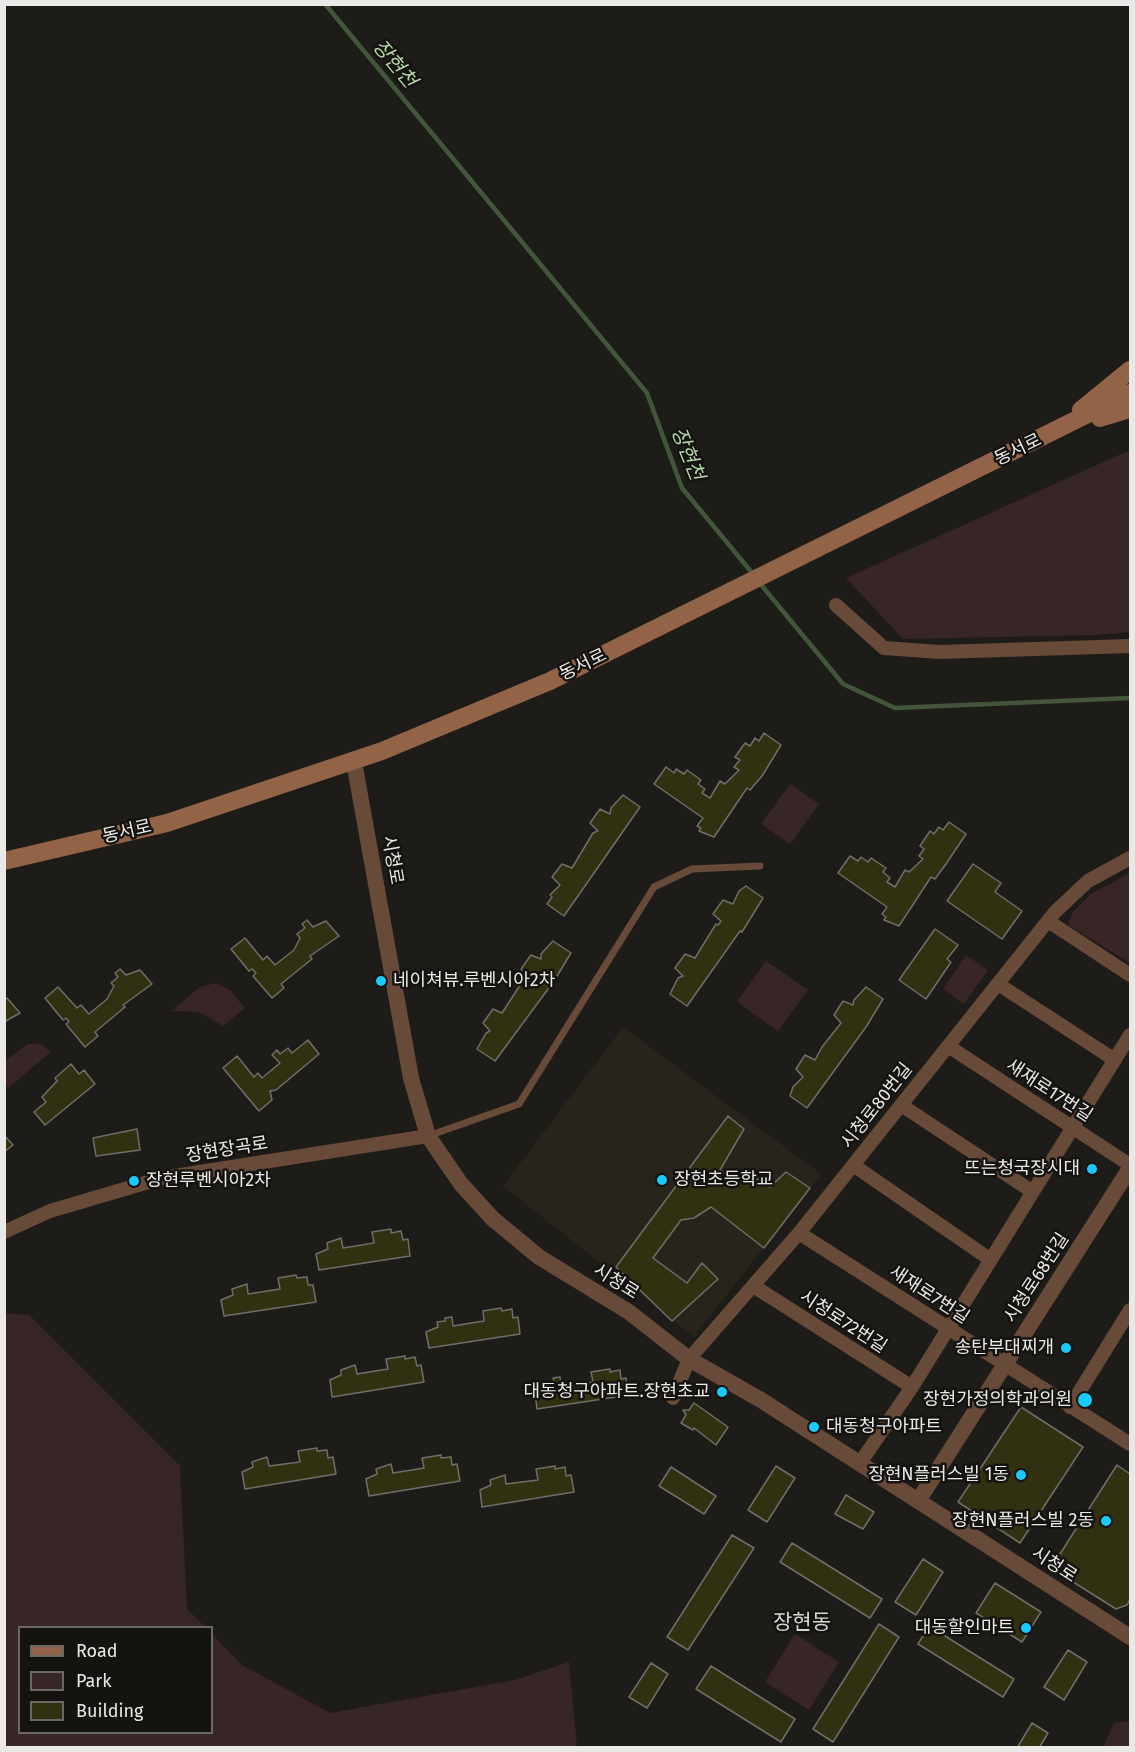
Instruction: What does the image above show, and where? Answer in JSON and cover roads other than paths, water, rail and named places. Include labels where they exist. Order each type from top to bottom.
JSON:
[{"type":"main road","points":[[1053,432],[1131,370]]},
{"type":"main road","name":"동서로","points":[[4,861],[167,823],[354,762],[550,681],[1131,393]]},
{"type":"main road","points":[[1053,432],[1131,409]]},
{"type":"street","points":[[836,605],[884,648],[940,652],[1131,646]]},
{"type":"street","name":"시청로","points":[[354,762],[411,1078],[428,1136],[461,1184],[493,1220],[539,1257],[629,1312],[689,1359],[761,1400],[1129,1633]]},
{"type":"street","name":"시청로80번길","points":[[673,1398],[689,1359],[755,1287],[800,1233],[1048,921],[1088,881],[1131,858]]},
{"type":"street","points":[[1048,921],[1131,975]]},
{"type":"street","points":[[998,984],[1115,1060]]},
{"type":"street","points":[[860,1463],[912,1387],[1131,1035]]},
{"type":"street","name":"새재로17번길","points":[[948,1046],[1131,1167]]},
{"type":"street","points":[[901,1105],[1033,1192]]},
{"type":"street","name":"장현장곡로","points":[[4,1232],[50,1211],[162,1178],[428,1136]]},
{"type":"street","points":[[853,1165],[991,1260]]},
{"type":"street","name":"시청로68번길","points":[[918,1501],[1131,1167]]},
{"type":"street","name":"새재로7번길","points":[[800,1233],[1004,1366],[1131,1444]]},
{"type":"street","name":"시청로72번길","points":[[755,1287],[912,1387]]},
{"type":"street","points":[[1070,1407],[1131,1310]]},
{"type":"lane","points":[[428,1136],[519,1104],[654,887],[692,869],[760,866]]},
{"type":"waterway","name":"장현천","points":[[325,4],[647,393],[682,488],[753,574]]},
{"type":"waterway","name":"장현천","points":[[758,581],[843,684],[895,708],[1130,698]]},
{"type":"place","name":"네이쳐뷰.루벤시아2차","points":[[381,981]]},
{"type":"place","name":"뜨는청국장시대","points":[[1092,1169]]},
{"type":"place","name":"장현초등학교","points":[[662,1180]]},
{"type":"place","name":"장현루벤시아2차","points":[[134,1181]]},
{"type":"place","name":"송탄부대찌개","points":[[1066,1348]]},
{"type":"place","name":"대동청구아파트.장현초교","points":[[722,1392]]},
{"type":"place","name":"장현가정의학과의원","points":[[1085,1400]]},
{"type":"place","name":"대동청구아파트","points":[[814,1427]]},
{"type":"place","name":"장현N플러스빌 1동","points":[[1021,1475]]},
{"type":"place","name":"장현N플러스빌 2동","points":[[1106,1521]]},
{"type":"place","name":"대동할인마트","points":[[1026,1628]]},
{"type":"district","name":"장현동","points":[[802,1623]]}]
